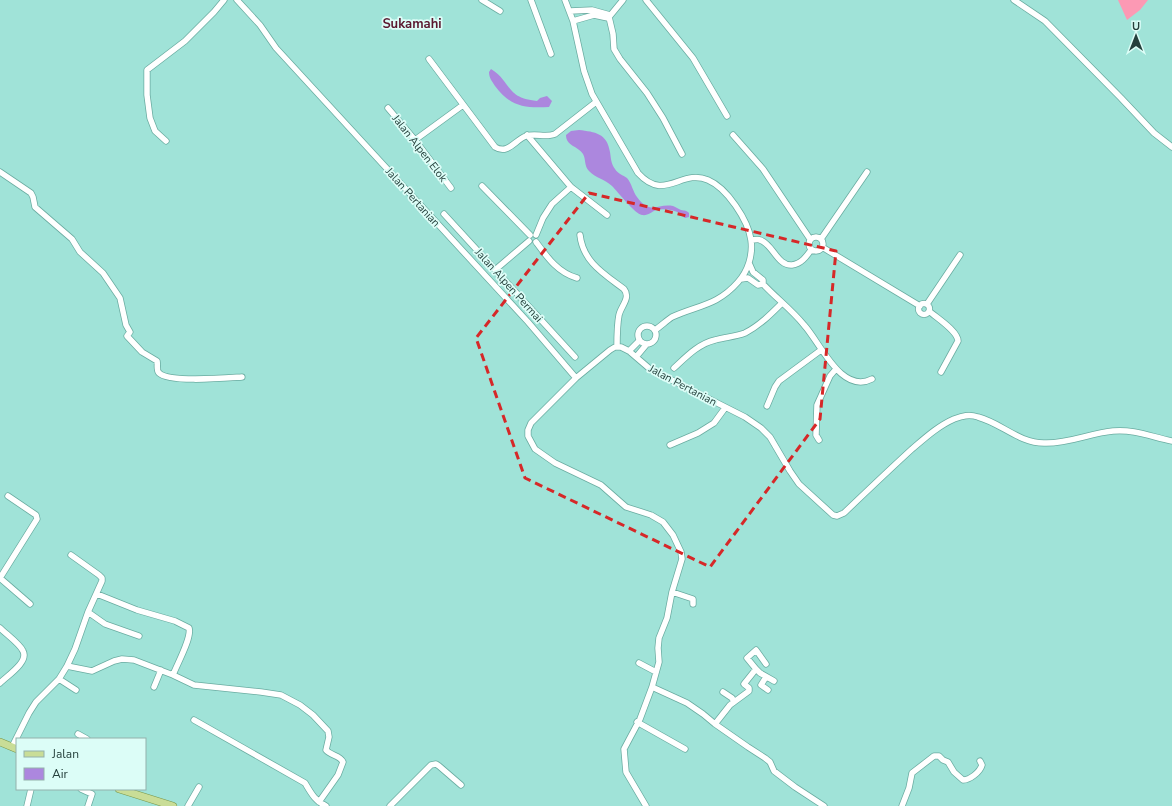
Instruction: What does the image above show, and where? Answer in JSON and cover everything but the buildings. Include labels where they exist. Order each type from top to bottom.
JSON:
[{"type":"main road","points":[[0,742],[15,748]]},
{"type":"main road","points":[[122,790],[164,805],[173,806]]},
{"type":"street","points":[[166,141],[155,131],[150,118],[147,95],[147,70],[185,41],[224,0]]},
{"type":"street","name":"Jalan Pertanian","points":[[237,0],[260,25],[276,48],[528,322],[576,378]]},
{"type":"street","points":[[482,0],[500,12]]},
{"type":"street","points":[[531,0],[551,54]]},
{"type":"street","points":[[565,0],[570,11],[585,75],[596,102],[635,168],[643,178],[656,186],[668,185],[688,179],[705,179],[714,183],[726,193],[734,204],[745,223],[751,240],[751,255],[747,270],[727,294],[718,300],[672,317],[656,330]]},
{"type":"street","points":[[609,17],[623,0]]},
{"type":"street","points":[[646,0],[693,58],[726,116]]},
{"type":"street","points":[[1014,0],[1044,21],[1121,98],[1154,134],[1172,147]]},
{"type":"street","points":[[570,11],[592,10],[609,17]]},
{"type":"street","points":[[572,21],[594,15],[609,17]]},
{"type":"street","points":[[609,17],[613,34],[614,49],[620,59],[647,93],[663,118],[682,154]]},
{"type":"street","points":[[429,59],[498,149],[507,149],[527,136],[551,136],[596,102]]},
{"type":"street","points":[[415,140],[463,105]]},
{"type":"street","name":"Jalan Alpen Elok","points":[[388,108],[415,140],[451,188]]},
{"type":"street","points":[[732,135],[763,169],[810,239],[808,243],[811,250]]},
{"type":"street","points":[[527,136],[570,187],[607,215]]},
{"type":"street","points":[[0,172],[31,193],[35,207],[72,239],[80,252],[103,273],[120,298],[126,325],[130,332],[127,336],[142,352],[157,362],[158,371],[160,374],[166,377],[179,379],[242,377]]},
{"type":"street","points":[[820,239],[867,172]]},
{"type":"street","points":[[482,186],[538,239],[536,242],[558,268],[566,274],[577,278]]},
{"type":"street","points":[[495,270],[529,241],[528,238],[533,235],[552,204],[570,187]]},
{"type":"street","name":"Jalan Alpen Permai","points":[[444,214],[575,357]]},
{"type":"street","points":[[580,234],[581,244],[590,262],[624,289],[627,294],[618,318],[617,347],[610,350],[576,378],[531,423],[528,430],[531,442],[535,449],[555,463],[601,486],[626,506],[651,515],[663,522],[673,535],[681,552],[682,559],[672,592],[667,618],[659,638],[659,662],[652,687],[640,719],[637,722],[624,749],[626,772],[646,806]]},
{"type":"street","points":[[810,239],[814,237],[820,239]]},
{"type":"street","points":[[820,239],[822,247]]},
{"type":"street","points":[[751,240],[760,240],[764,242],[781,261],[788,265],[796,264],[803,260],[811,250]]},
{"type":"street","points":[[529,241],[532,243],[536,242]]},
{"type":"street","points":[[811,250],[818,251],[822,247]]},
{"type":"street","points":[[822,247],[920,306]]},
{"type":"street","points":[[927,304],[960,255]]},
{"type":"street","points":[[749,263],[753,272],[763,280],[763,284],[811,333],[820,350],[836,369],[851,379],[866,382],[872,379]]},
{"type":"street","points":[[741,279],[748,278],[758,285],[763,284]]},
{"type":"street","points":[[920,306],[923,303],[927,304]]},
{"type":"street","points":[[674,368],[688,355],[705,344],[716,340],[734,337],[747,332],[782,304]]},
{"type":"street","points":[[927,304],[930,307],[929,311],[954,332],[958,338],[958,341],[941,372]]},
{"type":"street","points":[[920,306],[919,310],[921,313],[926,314],[929,311]]},
{"type":"street","points":[[628,351],[639,341],[639,333],[641,329],[649,326],[656,330]]},
{"type":"street","points":[[639,341],[646,345],[652,344],[657,335],[656,330]]},
{"type":"street","points":[[636,357],[646,345]]},
{"type":"street","name":"Jalan Pertanian","points":[[617,347],[628,351],[654,371],[745,417],[766,431],[799,484],[833,515],[837,516],[844,513],[928,436],[952,420],[963,416],[972,416],[984,419],[1028,441],[1038,443],[1055,443],[1123,430],[1138,432],[1172,441]]},
{"type":"street","points":[[767,406],[779,381],[820,350]]},
{"type":"street","points":[[819,440],[816,435],[817,405],[830,376],[836,369]]},
{"type":"street","points":[[670,445],[714,423],[725,408]]},
{"type":"street","points":[[8,496],[36,515],[37,519],[0,578],[30,604]]},
{"type":"street","points":[[19,738],[29,713],[36,702],[59,679],[67,666],[102,581],[102,578],[71,555]]},
{"type":"street","points":[[672,592],[693,599],[693,604]]},
{"type":"street","points":[[97,594],[137,610],[176,621],[189,628],[190,631],[188,640],[173,675]]},
{"type":"street","points":[[88,612],[105,624],[139,636]]},
{"type":"street","points":[[0,628],[23,650],[24,656],[20,665],[0,683]]},
{"type":"street","points":[[766,664],[756,650],[747,658],[756,669],[774,681]]},
{"type":"street","points":[[67,666],[92,671],[114,661],[122,659],[134,660],[194,685],[281,695],[300,705],[313,715],[329,734],[326,750],[341,759],[343,764],[330,788],[319,802]]},
{"type":"street","points":[[639,663],[656,672]]},
{"type":"street","points":[[715,724],[730,705],[749,690],[749,688],[744,684],[756,669]]},
{"type":"street","points":[[154,687],[161,670]]},
{"type":"street","points":[[766,677],[761,685],[768,690]]},
{"type":"street","points":[[59,679],[76,690]]},
{"type":"street","points":[[652,687],[690,705],[748,748],[765,758],[770,762],[774,771],[794,787],[824,806]]},
{"type":"street","points":[[723,692],[734,702]]},
{"type":"street","points":[[194,720],[305,783],[313,797],[326,806]]},
{"type":"street","points":[[637,722],[685,749]]},
{"type":"street","points":[[78,734],[85,738]]},
{"type":"street","points":[[902,806],[909,788],[912,773],[934,756],[939,756],[948,762],[954,772],[963,780],[970,778],[981,769],[982,765],[980,761]]},
{"type":"street","points":[[390,806],[431,765],[436,764],[461,785]]},
{"type":"street","points":[[188,806],[199,787]]},
{"type":"street","points":[[27,806],[31,790]]},
{"type":"street","points":[[83,790],[92,794],[88,806]]},
{"type":"highlighted area","points":[[589,193],[836,251],[820,419],[710,567],[525,478],[476,338]]},
{"type":"shaded area","points":[[1118,0],[1148,0],[1140,10],[1127,20]]},
{"type":"water","points":[[491,69],[503,79],[510,89],[519,97],[537,101],[540,98],[547,96],[552,101],[549,107],[532,107],[519,105],[513,102],[501,93],[495,86],[489,72]]},
{"type":"water","points":[[579,130],[595,133],[603,137],[608,146],[611,161],[614,167],[618,172],[627,178],[642,203],[646,206],[654,208],[673,206],[687,211],[689,213],[689,217],[685,218],[680,213],[662,209],[644,215],[635,211],[612,186],[589,171],[586,167],[581,151],[570,144],[566,135],[571,131]]},
{"type":"district","name":"Sukamahi","points":[[412,23]]}]
